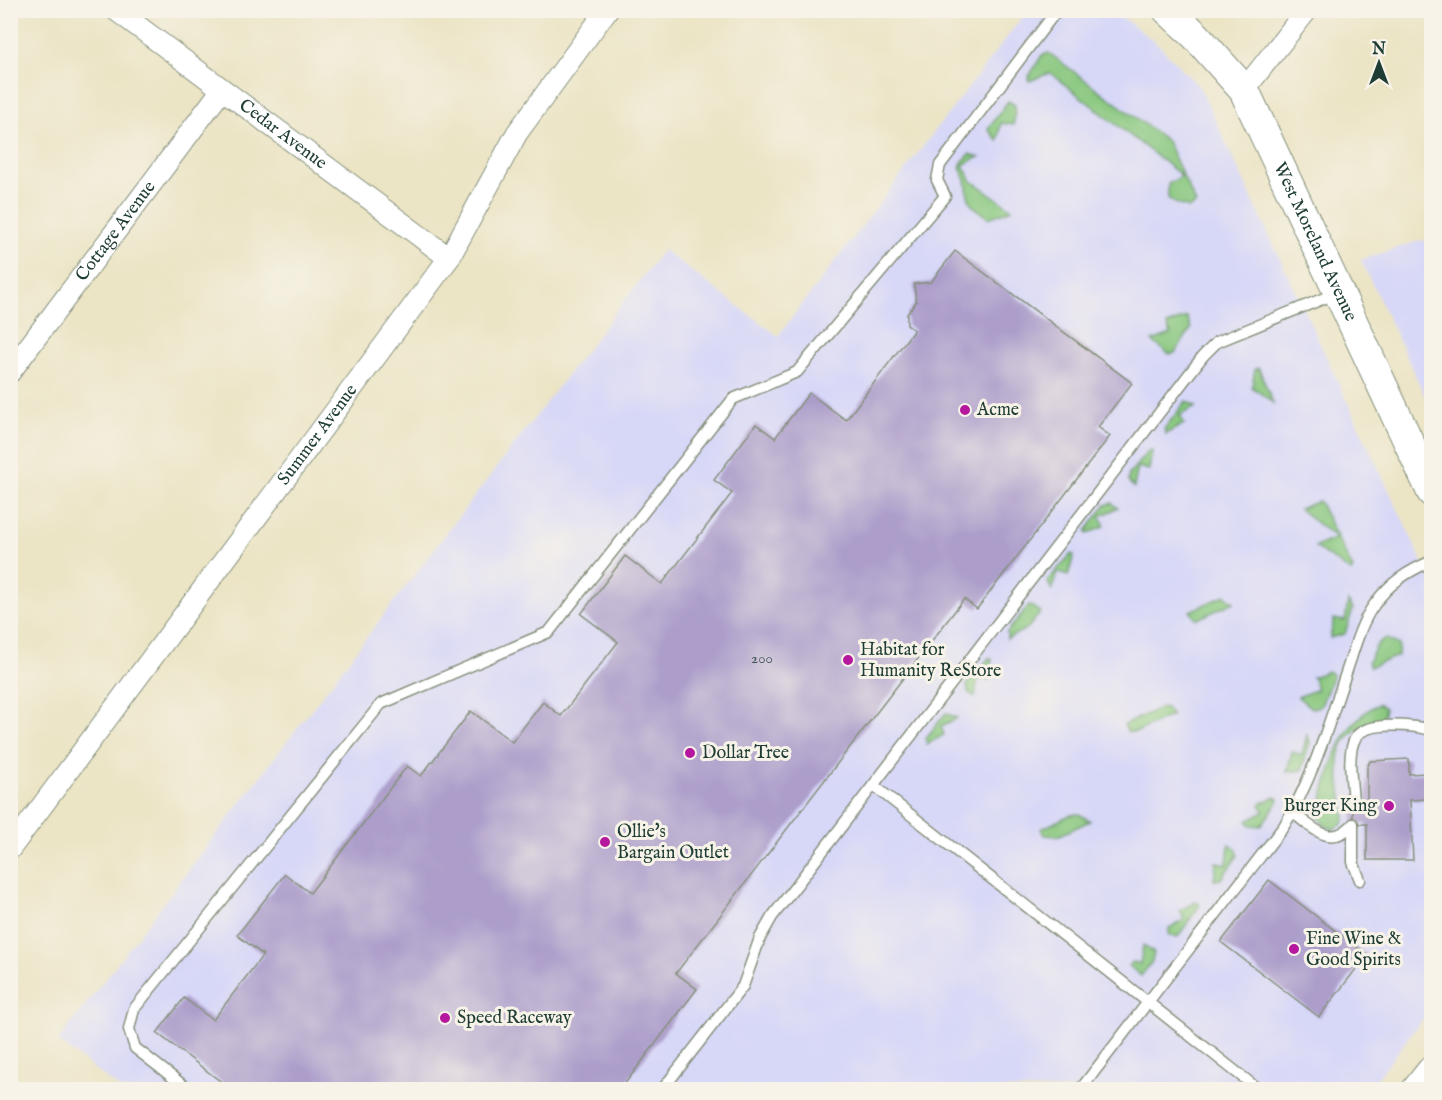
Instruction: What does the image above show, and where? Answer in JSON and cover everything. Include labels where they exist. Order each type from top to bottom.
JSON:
[{"type":"street","name":"Cedar Avenue","points":[[116,10],[221,91],[449,258]]},
{"type":"street","name":"Summer Avenue","points":[[10,849],[449,258],[517,133],[608,10]]},
{"type":"street","name":"West Moreland Avenue","points":[[1168,10],[1196,36],[1244,90],[1431,492]]},
{"type":"street","points":[[1244,90],[1307,10]]},
{"type":"street","name":"Cottage Avenue","points":[[10,372],[221,91]]},
{"type":"street","points":[[1417,1089],[1431,1071]]},
{"type":"lane","points":[[189,1089],[135,1048],[129,1029],[134,1008],[381,704],[549,632],[733,399],[798,372],[945,196],[937,180],[940,165],[1057,10]]},
{"type":"lane","points":[[662,1089],[743,986],[760,938],[772,917],[1203,356],[1217,342],[1337,293]]},
{"type":"lane","points":[[1080,1089],[1302,796],[1358,636],[1372,606],[1390,585],[1409,570],[1431,561]]},
{"type":"lane","points":[[1353,801],[1352,755],[1355,738],[1361,732],[1384,726],[1414,726],[1431,730]]},
{"type":"lane","points":[[873,785],[1259,1089]]},
{"type":"lane","points":[[1292,812],[1320,833],[1334,837],[1346,832],[1353,824],[1353,862],[1360,880]]},
{"type":"shaded area","points":[[1027,11],[1114,11],[1159,45],[1200,88],[1431,580],[1431,1008],[1369,1089],[122,1090],[58,1041],[663,250],[778,336]]},
{"type":"shaded area","points":[[1422,240],[1431,247],[1431,409],[1361,260]]},
{"type":"green space","points":[[1049,53],[1167,141],[1196,204],[1189,208],[1176,204],[1168,198],[1168,184],[1182,176],[1050,73],[1029,81],[1028,78],[1042,55]]},
{"type":"green space","points":[[1008,101],[1015,105],[1014,125],[1001,123],[998,141],[988,129]]},
{"type":"green space","points":[[970,154],[979,157],[963,165],[972,181],[1012,209],[989,218],[972,205],[966,180],[960,168],[962,162]]},
{"type":"green space","points":[[1187,317],[1191,329],[1175,353],[1169,354],[1152,341],[1171,334],[1167,325]]},
{"type":"green space","points":[[1258,368],[1273,403],[1252,387],[1255,369]]},
{"type":"green space","points":[[1186,401],[1196,407],[1180,415],[1184,424],[1166,434],[1164,429]]},
{"type":"green space","points":[[1148,451],[1152,451],[1149,470],[1138,467],[1134,487],[1128,482],[1129,474]]},
{"type":"green space","points":[[1319,501],[1353,569],[1351,572],[1315,547],[1336,538],[1299,509]]},
{"type":"green space","points":[[1112,503],[1118,508],[1100,516],[1105,526],[1087,534],[1086,531],[1105,505]]},
{"type":"green space","points":[[1071,554],[1074,555],[1068,576],[1057,572],[1052,590],[1047,581]]},
{"type":"green space","points":[[1225,595],[1234,602],[1196,619],[1190,611]]},
{"type":"green space","points":[[1348,602],[1353,609],[1345,634],[1330,638],[1334,619],[1345,621]]},
{"type":"green space","points":[[1029,605],[1041,612],[1028,628],[1007,639],[1007,632]]},
{"type":"green space","points":[[1386,638],[1399,645],[1398,656],[1370,667],[1368,662],[1378,643]]},
{"type":"green space","points":[[989,658],[992,659],[989,680],[978,678],[975,697],[968,692],[967,685]]},
{"type":"green space","points":[[1328,671],[1333,675],[1321,706],[1311,708],[1298,697],[1317,689],[1312,677]]},
{"type":"green space","points":[[1378,704],[1385,708],[1383,718],[1364,725],[1351,734],[1343,744],[1339,769],[1345,819],[1342,825],[1333,829],[1325,826],[1319,818],[1319,810],[1332,764],[1344,736],[1364,713]]},
{"type":"green space","points":[[1161,707],[1166,708],[1172,715],[1137,732],[1128,732],[1124,725]]},
{"type":"green space","points":[[946,713],[957,718],[941,726],[944,735],[927,744],[926,738]]},
{"type":"green space","points":[[1307,735],[1310,741],[1302,770],[1287,772],[1292,752],[1302,755]]},
{"type":"green space","points":[[1274,797],[1279,799],[1278,802],[1261,826],[1251,825],[1247,821],[1264,812],[1260,804]]},
{"type":"green space","points":[[1079,814],[1090,821],[1058,836],[1044,835],[1041,829],[1070,815]]},
{"type":"green space","points":[[1229,844],[1237,849],[1238,855],[1221,879],[1214,880],[1216,862],[1227,864]]},
{"type":"green space","points":[[1196,902],[1200,905],[1178,937],[1169,935],[1169,928],[1184,920],[1180,910]]},
{"type":"green space","points":[[1143,945],[1154,953],[1152,962],[1141,976],[1129,966],[1132,962],[1140,964]]},
{"type":"building","points":[[955,251],[1132,383],[1098,427],[1110,436],[977,609],[964,599],[676,973],[697,989],[620,1090],[232,1090],[157,1033],[184,998],[213,1020],[263,955],[237,935],[285,874],[310,893],[407,766],[421,776],[471,711],[512,742],[543,702],[561,716],[618,642],[581,614],[625,556],[662,584],[732,493],[714,480],[756,424],[775,438],[809,393],[846,420],[914,330],[907,325],[907,314],[916,302],[914,284],[931,282]]},
{"type":"building","name":"Burger King","points":[[1409,759],[1409,774],[1427,773],[1428,799],[1410,800],[1413,860],[1367,860],[1367,824],[1353,824],[1353,801],[1367,801],[1367,768],[1370,761]]},
{"type":"building","name":"Fine Wine & Good Spirits","points":[[1269,880],[1367,955],[1319,1017],[1221,942]]},
{"type":"place","name":"Acme","points":[[965,410]]},
{"type":"place","name":"Habitat for Humanity ReStore","points":[[848,660]]},
{"type":"place","name":"Dollar Tree","points":[[690,753]]},
{"type":"place","name":"Burger King","points":[[1389,806]]},
{"type":"place","name":"Ollie's Bargain Outlet","points":[[605,842]]},
{"type":"place","name":"Fine Wine & Good Spirits","points":[[1294,949]]},
{"type":"place","name":"Speed Raceway","points":[[445,1018]]}]
